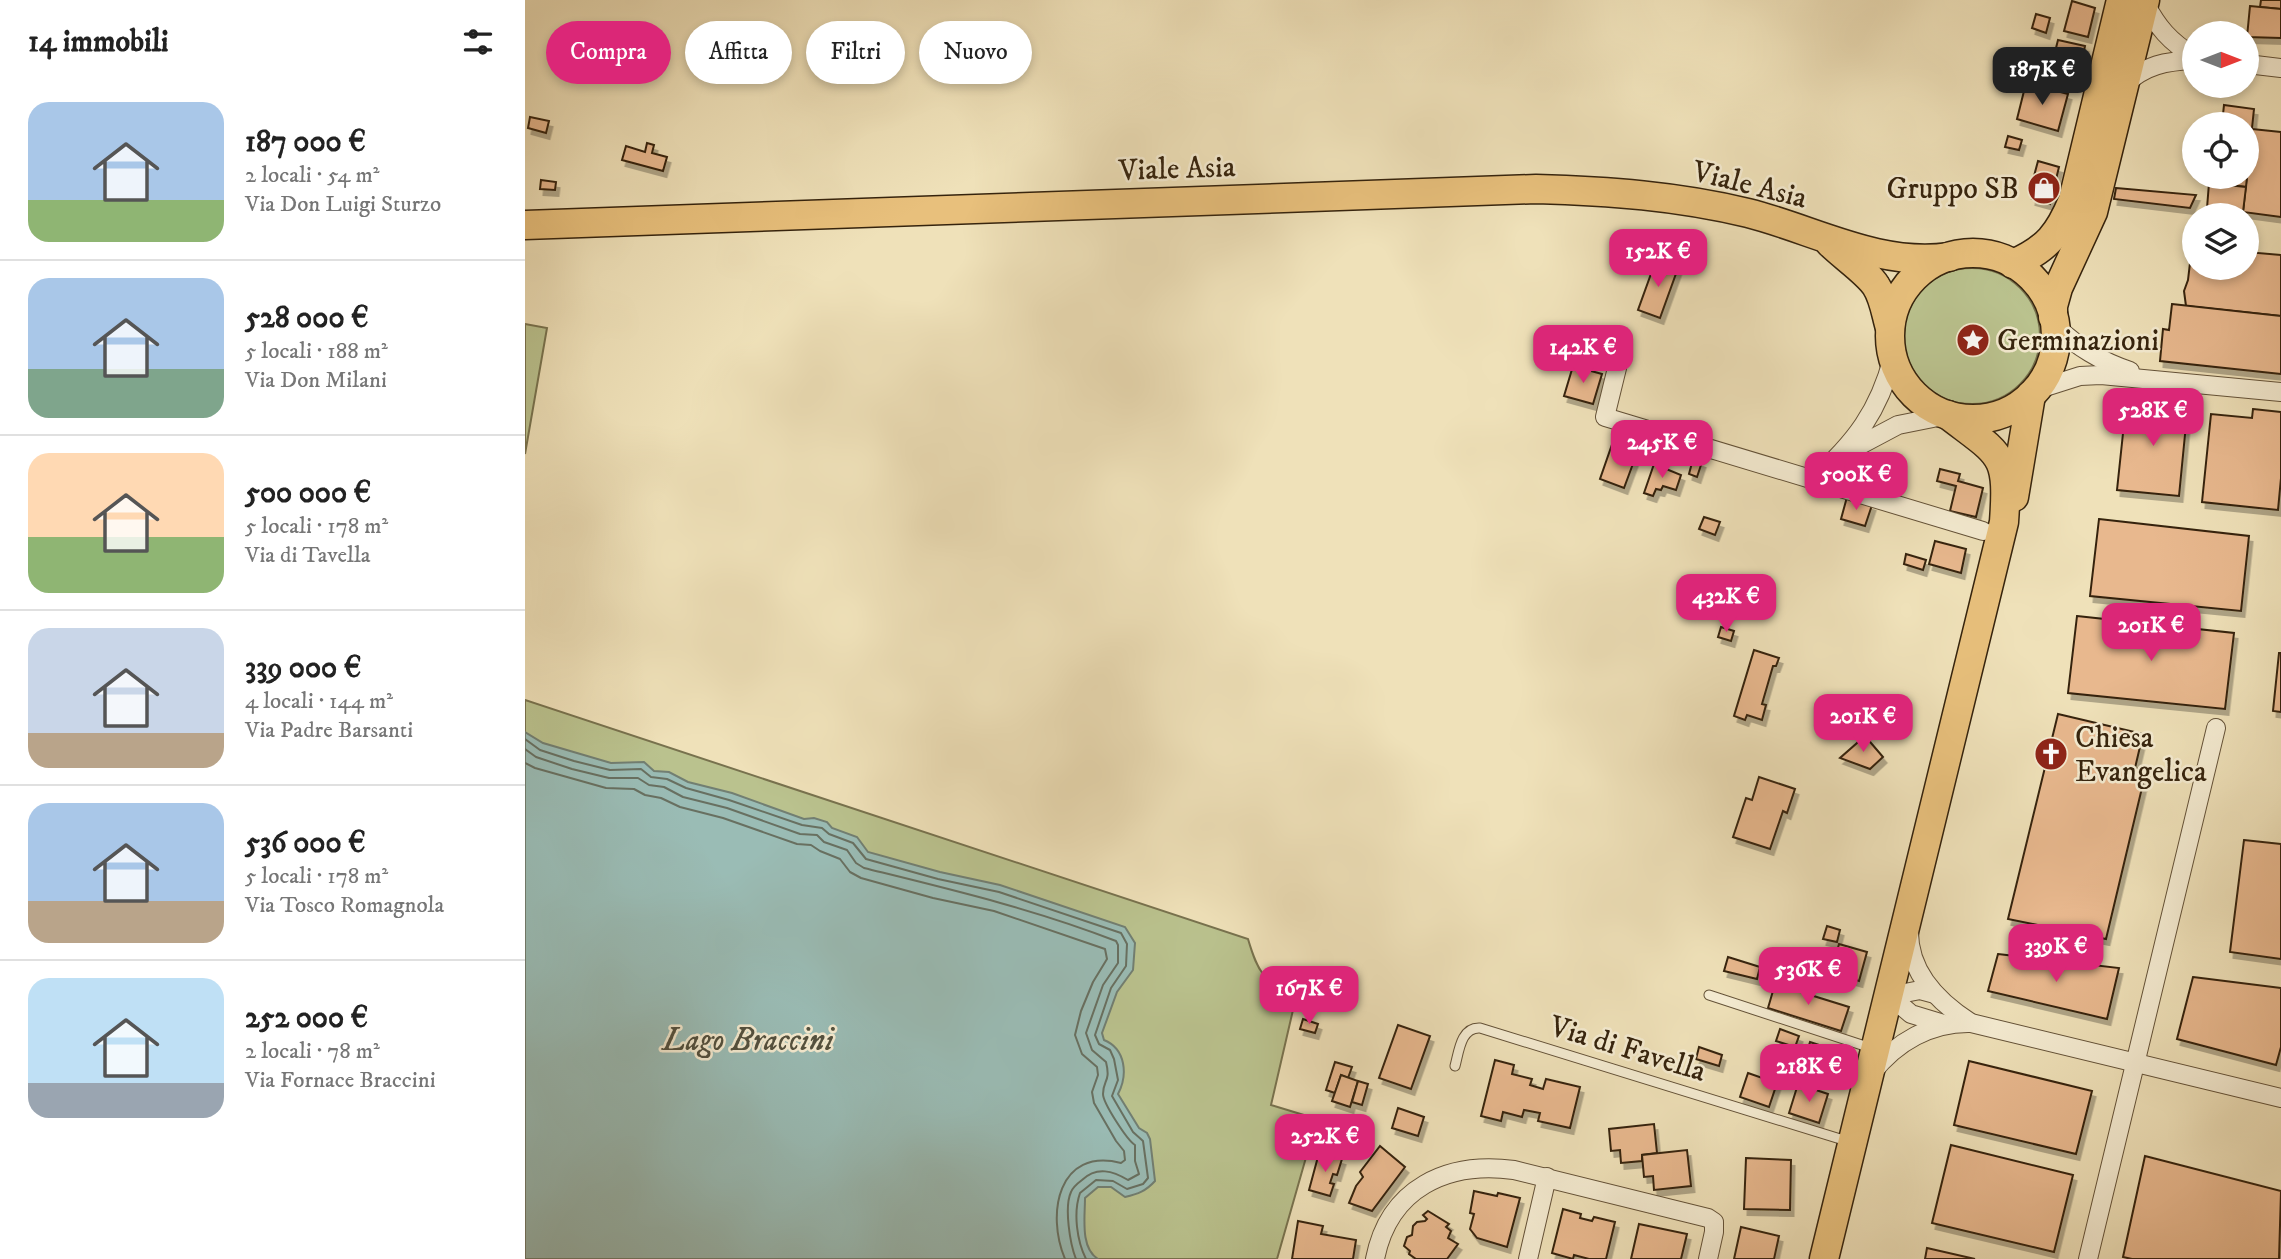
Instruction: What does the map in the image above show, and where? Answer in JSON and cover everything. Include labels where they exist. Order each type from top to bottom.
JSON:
[{"type":"main road","points":[[1948,415],[1968,419],[1988,418],[2007,412],[2033,392],[2050,366],[2054,353],[2053,306],[2058,288],[2093,212],[2124,85],[2137,0]]},
{"type":"main road","points":[[2013,264],[2049,242],[2067,214],[2137,0]]},
{"type":"main road","name":"Viale Asia","points":[[525,225],[1536,188],[1625,192],[1681,200],[1770,219],[1826,239],[1897,258],[1949,257]]},
{"type":"main road","points":[[1824,1259],[1909,915],[1993,527],[2006,483],[1997,456],[1986,443],[1948,415],[1923,403],[1913,393],[1897,370],[1890,328],[1878,289],[1870,278],[1826,239]]},
{"type":"main road","points":[[1890,328],[1898,301],[1913,278],[1936,262],[1975,253],[2013,264],[2039,286],[2054,321]]},
{"type":"main road","points":[[1993,527],[2016,491],[2033,392]]},
{"type":"street","points":[[2137,0],[2162,32],[2182,49]]},
{"type":"street","points":[[2124,85],[2149,67],[2182,61]]},
{"type":"street","points":[[2259,65],[2281,68]]},
{"type":"street","points":[[2054,321],[2077,346],[2095,358],[2150,378]]},
{"type":"street","points":[[1814,480],[1840,457],[1870,416],[1880,399],[1893,357]]},
{"type":"street","points":[[1617,368],[1605,417],[1814,480],[1993,527]]},
{"type":"street","points":[[2033,392],[2080,376],[2150,378],[2281,392]]},
{"type":"street","points":[[1840,457],[1898,425],[1948,415]]},
{"type":"street","points":[[2088,1259],[2216,728]]},
{"type":"street","points":[[1909,915],[1910,945],[1920,974],[1935,994],[1971,1023]]},
{"type":"street","points":[[1889,996],[1920,990],[1935,994]]},
{"type":"street","points":[[1889,996],[1911,1014],[1944,1024],[1971,1023],[2281,1098]]},
{"type":"street","points":[[1869,1078],[1887,1056],[1910,1038],[1944,1024]]},
{"type":"street","points":[[1375,1259],[1381,1239],[1397,1210],[1418,1189],[1435,1177],[1462,1169],[1496,1168],[1547,1177],[1710,1219],[1714,1222],[1714,1228],[1708,1259]]},
{"type":"street","points":[[1528,1259],[1547,1177]]},
{"type":"lane","points":[[1709,995],[1876,1050]]},
{"type":"lane","name":"Via di Favella","points":[[1455,1066],[1466,1032],[1472,1028],[1480,1028],[1852,1143]]},
{"type":"green space","points":[[1972,268],[1998,273],[2020,288],[2035,310],[2040,336],[2035,362],[2020,384],[1998,399],[1972,404],[1946,399],[1924,384],[1909,362],[1904,336],[1909,310],[1924,288],[1946,273]]},
{"type":"green space","points":[[525,324],[547,328],[525,454]]},
{"type":"green space","name":"Lago Braccini","points":[[525,700],[1248,939],[1259,969],[1269,980],[1296,997],[1271,1105],[1317,1119],[1277,1259],[525,1259]]},
{"type":"water","name":"Lago Braccini","points":[[525,732],[543,743],[611,763],[644,762],[654,771],[669,772],[688,782],[732,793],[804,819],[814,818],[827,822],[832,828],[857,837],[868,852],[1000,885],[1125,927],[1135,943],[1133,970],[1117,992],[1102,1033],[1104,1040],[1121,1056],[1124,1071],[1118,1094],[1139,1128],[1147,1133],[1150,1139],[1155,1181],[1141,1192],[1125,1197],[1111,1187],[1098,1187],[1085,1198],[1086,1240],[1088,1248],[1098,1259],[525,1259]]},
{"type":"building","points":[[2261,0],[2281,0],[2281,9],[2260,7]]},
{"type":"building","points":[[2072,1],[2095,8],[2088,37],[2064,31]]},
{"type":"building","points":[[2250,6],[2281,9],[2281,38],[2259,37],[2259,21],[2249,21]]},
{"type":"building","points":[[2036,14],[2050,18],[2046,33],[2032,28]]},
{"type":"building","points":[[2058,40],[2085,46],[2079,75],[2051,68]]},
{"type":"building","points":[[2026,83],[2068,94],[2058,131],[2017,119]]},
{"type":"building","points":[[2224,105],[2254,109],[2254,112],[2223,112]]},
{"type":"building","points":[[530,117],[549,121],[546,133],[528,128]]},
{"type":"building","points":[[2259,130],[2281,132],[2281,217],[2259,214],[2259,203],[2244,203],[2245,189],[2259,189]]},
{"type":"building","points":[[2008,136],[2022,140],[2019,150],[2005,147]]},
{"type":"building","points":[[647,143],[654,145],[652,153],[667,157],[663,171],[622,160],[626,146],[645,152]]},
{"type":"building","name":"Gruppo SB","points":[[2038,161],[2059,167],[2050,204],[2032,199],[2038,177],[2034,176]]},
{"type":"building","points":[[541,180],[556,182],[555,190],[540,189]]},
{"type":"building","points":[[2116,188],[2196,195],[2192,203],[2182,203],[2182,207],[2114,199]]},
{"type":"building","points":[[2209,189],[2246,189],[2244,203],[2207,203]]},
{"type":"building","points":[[2259,253],[2281,255],[2281,316],[2186,306],[2184,291],[2188,280],[2259,280]]},
{"type":"building","points":[[1656,260],[1678,268],[1660,318],[1638,310]]},
{"type":"building","points":[[2172,304],[2281,316],[2281,374],[2160,361],[2163,329],[2169,330]]},
{"type":"building","points":[[1549,338],[1584,348],[1581,359],[1546,349]]},
{"type":"building","points":[[1573,366],[1602,374],[1593,404],[1564,396]]},
{"type":"building","points":[[2139,399],[2188,404],[2179,496],[2117,490],[2126,405],[2139,406]]},
{"type":"building","points":[[2253,409],[2281,412],[2278,510],[2202,502],[2211,414],[2252,418]]},
{"type":"building","points":[[1616,433],[1641,442],[1624,488],[1600,479]]},
{"type":"building","points":[[1693,459],[1702,462],[1697,477],[1689,474]]},
{"type":"building","points":[[1654,464],[1681,475],[1676,490],[1663,486],[1661,490],[1656,489],[1653,496],[1644,493]]},
{"type":"building","points":[[1940,469],[1960,474],[1958,481],[1983,488],[1976,517],[1950,511],[1956,486],[1937,481]]},
{"type":"building","points":[[1847,497],[1872,505],[1865,526],[1841,519]]},
{"type":"building","points":[[1704,517],[1720,522],[1715,535],[1699,529]]},
{"type":"building","points":[[2099,519],[2249,536],[2241,611],[2090,596]]},
{"type":"building","points":[[1935,541],[1966,549],[1961,573],[1929,564]]},
{"type":"building","points":[[1906,554],[1926,560],[1923,570],[1904,564]]},
{"type":"building","points":[[2077,616],[2234,633],[2225,709],[2068,693]]},
{"type":"building","points":[[1721,627],[1734,631],[1731,641],[1718,637]]},
{"type":"building","points":[[1754,650],[1779,658],[1776,666],[1773,666],[1762,704],[1766,705],[1762,720],[1747,715],[1745,720],[1734,716]]},
{"type":"building","points":[[2281,653],[2281,712],[2273,711]]},
{"type":"building","points":[[2058,714],[2143,734],[2135,768],[2146,771],[2106,939],[2008,919]]},
{"type":"building","points":[[1865,736],[1883,757],[1870,769],[1840,758]]},
{"type":"building","points":[[1759,777],[1795,789],[1787,813],[1783,811],[1770,849],[1733,837],[1746,798],[1752,800]]},
{"type":"building","points":[[2244,840],[2281,844],[2281,959],[2230,952]]},
{"type":"building","points":[[1827,926],[1840,930],[1837,942],[1823,939]]},
{"type":"building","points":[[1839,944],[1867,952],[1859,981],[1831,973]]},
{"type":"building","points":[[1998,954],[2119,968],[2107,1019],[1988,991]]},
{"type":"building","points":[[1728,957],[1760,967],[1757,979],[1724,971]]},
{"type":"building","points":[[2193,977],[2281,988],[2281,1047],[2276,1065],[2177,1039]]},
{"type":"building","points":[[1775,984],[1849,1007],[1841,1031],[1768,1008]]},
{"type":"building","points":[[1303,1019],[1318,1024],[1315,1033],[1300,1029]]},
{"type":"building","points":[[1398,1025],[1430,1036],[1411,1089],[1379,1078]]},
{"type":"building","points":[[1780,1029],[1799,1036],[1795,1047],[1776,1041]]},
{"type":"building","points":[[1810,1042],[1840,1052],[1831,1081],[1801,1071]]},
{"type":"building","points":[[1699,1047],[1722,1055],[1719,1066],[1696,1059]]},
{"type":"building","points":[[1771,1054],[1790,1060],[1787,1072],[1767,1065]]},
{"type":"building","points":[[1495,1060],[1514,1065],[1512,1074],[1532,1079],[1530,1085],[1543,1089],[1546,1079],[1580,1087],[1570,1128],[1538,1121],[1540,1113],[1524,1110],[1522,1117],[1503,1112],[1501,1121],[1481,1116]]},
{"type":"building","points":[[1969,1061],[2092,1091],[2076,1154],[1954,1125]]},
{"type":"building","points":[[1335,1062],[1352,1067],[1348,1078],[1341,1075],[1335,1093],[1326,1090]]},
{"type":"building","points":[[1748,1073],[1777,1083],[1769,1107],[1740,1097]]},
{"type":"building","points":[[1341,1075],[1358,1081],[1350,1107],[1332,1101]]},
{"type":"building","points":[[1358,1081],[1368,1084],[1362,1105],[1352,1102]]},
{"type":"building","points":[[1798,1084],[1828,1094],[1819,1123],[1789,1113]]},
{"type":"building","points":[[1398,1108],[1424,1117],[1418,1136],[1392,1128]]},
{"type":"building","points":[[1654,1124],[1657,1153],[1642,1155],[1642,1161],[1621,1163],[1620,1150],[1611,1151],[1609,1129]]},
{"type":"building","points":[[1951,1145],[2073,1175],[2054,1252],[1932,1223]]},
{"type":"building","points":[[1380,1146],[1405,1167],[1372,1211],[1349,1203],[1363,1177],[1360,1172]]},
{"type":"building","points":[[1687,1150],[1691,1186],[1654,1190],[1653,1176],[1644,1177],[1642,1155]]},
{"type":"building","points":[[1319,1153],[1342,1159],[1337,1175],[1333,1174],[1330,1183],[1334,1184],[1330,1196],[1309,1190]]},
{"type":"building","points":[[2145,1156],[2281,1191],[2279,1259],[2123,1257]]},
{"type":"building","points":[[1746,1158],[1791,1160],[1790,1210],[1744,1209]]},
{"type":"building","points":[[1474,1191],[1520,1198],[1507,1247],[1477,1238],[1470,1229],[1474,1214],[1470,1213]]},
{"type":"building","points":[[1563,1209],[1581,1214],[1580,1218],[1592,1221],[1594,1217],[1615,1222],[1606,1259],[1589,1259],[1574,1255],[1573,1259],[1552,1253]]},
{"type":"building","points":[[1428,1211],[1449,1224],[1446,1227],[1451,1231],[1448,1238],[1458,1244],[1447,1259],[1416,1259],[1404,1246],[1407,1237],[1412,1235],[1413,1226],[1427,1219],[1423,1215]]},
{"type":"building","points":[[1298,1221],[1323,1226],[1321,1234],[1356,1240],[1353,1259],[1292,1259]]},
{"type":"building","points":[[1639,1224],[1687,1234],[1681,1259],[1631,1259]]},
{"type":"building","points":[[1741,1227],[1779,1236],[1774,1259],[1734,1259]]},
{"type":"building","points":[[1927,1248],[1975,1259],[1925,1259]]},
{"type":"place","name":"Gruppo SB","points":[[2044,188]]},
{"type":"place","name":"Germinazioni","points":[[1973,340]]},
{"type":"place","name":"Chiesa Evangelica","points":[[2051,754]]}]
